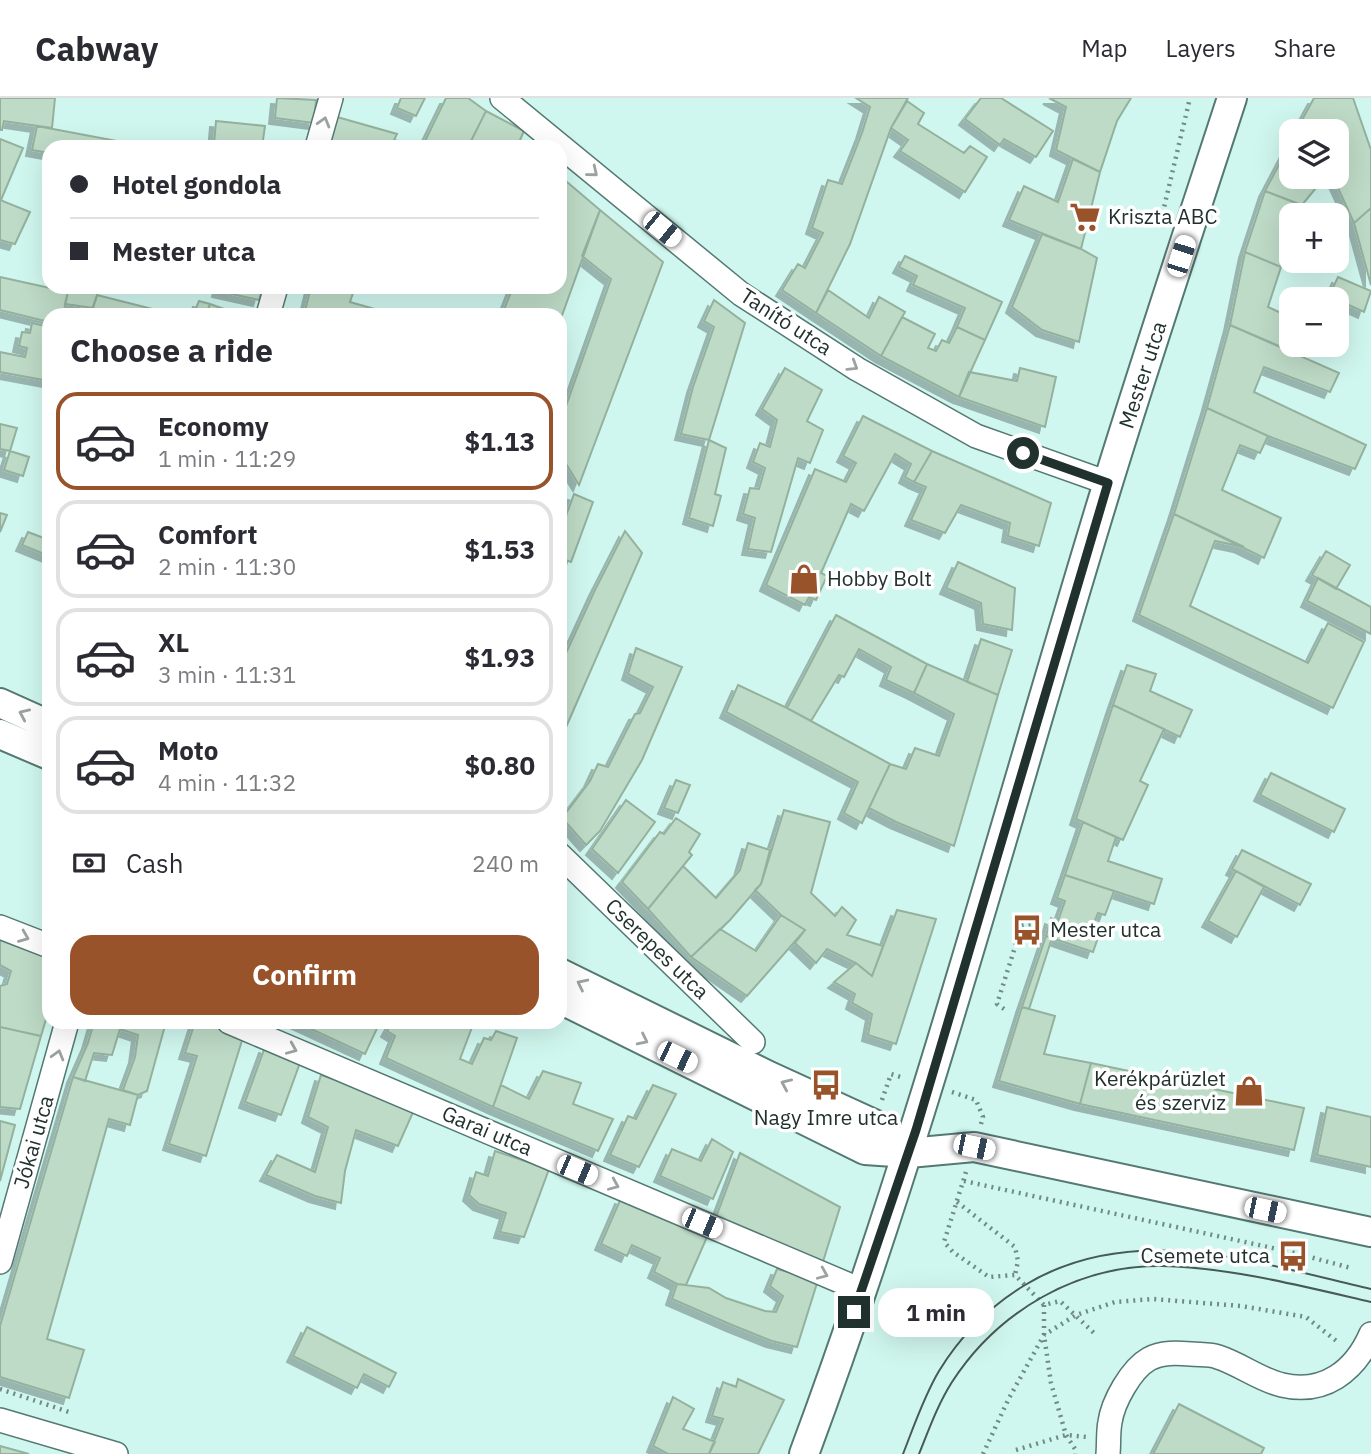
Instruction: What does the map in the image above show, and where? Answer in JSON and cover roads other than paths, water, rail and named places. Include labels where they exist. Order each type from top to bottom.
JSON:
[{"type":"street","points":[[319,140],[331,98]]},
{"type":"street","name":"Tanító utca","points":[[502,98],[553,140]]},
{"type":"street","name":"Mester utca","points":[[804,1454],[909,1153],[1108,483],[1232,98]]},
{"type":"street","name":"Tanító utca","points":[[567,151],[741,294],[857,369],[976,436],[1108,483]]},
{"type":"street","points":[[0,703],[42,722]]},
{"type":"street","points":[[0,734],[42,752]]},
{"type":"street","name":"Cserepes utca","points":[[567,862],[753,1042]]},
{"type":"street","points":[[0,927],[42,943]]},
{"type":"street","points":[[567,976],[769,1076],[874,1124],[909,1153]]},
{"type":"street","points":[[567,1002],[865,1150],[909,1153],[974,1147],[1371,1233]]},
{"type":"street","name":"Jókai utca","points":[[0,1262],[65,1029]]},
{"type":"street","name":"Garai utca","points":[[245,1029],[860,1290]]},
{"type":"street","points":[[1108,1446],[1110,1420],[1118,1397],[1130,1377],[1148,1359],[1171,1352],[1216,1356],[1281,1385],[1325,1385],[1348,1368],[1365,1348],[1371,1334]]},
{"type":"street","points":[[0,1420],[116,1454]]},
{"type":"tram line","points":[[903,1454],[934,1381],[966,1334],[988,1312],[1025,1285],[1066,1265],[1109,1254],[1152,1250],[1196,1252],[1284,1268],[1371,1289]]},
{"type":"tram line","points":[[919,1454],[942,1399],[971,1357],[992,1334],[1016,1314],[1042,1297],[1070,1284],[1130,1268],[1187,1267],[1267,1279],[1371,1302]]},
{"type":"place","name":"Kriszta ABC","points":[[1085,217]]},
{"type":"place","name":"Hobby Bolt","points":[[804,579]]},
{"type":"place","name":"Mester utca","points":[[1027,930]]},
{"type":"place","name":"Nagy Imre utca","points":[[826,1085]]},
{"type":"place","name":"Kerékpárüzlet és szerviz","points":[[1249,1091]]},
{"type":"place","name":"Csemete utca","points":[[1293,1256]]}]
